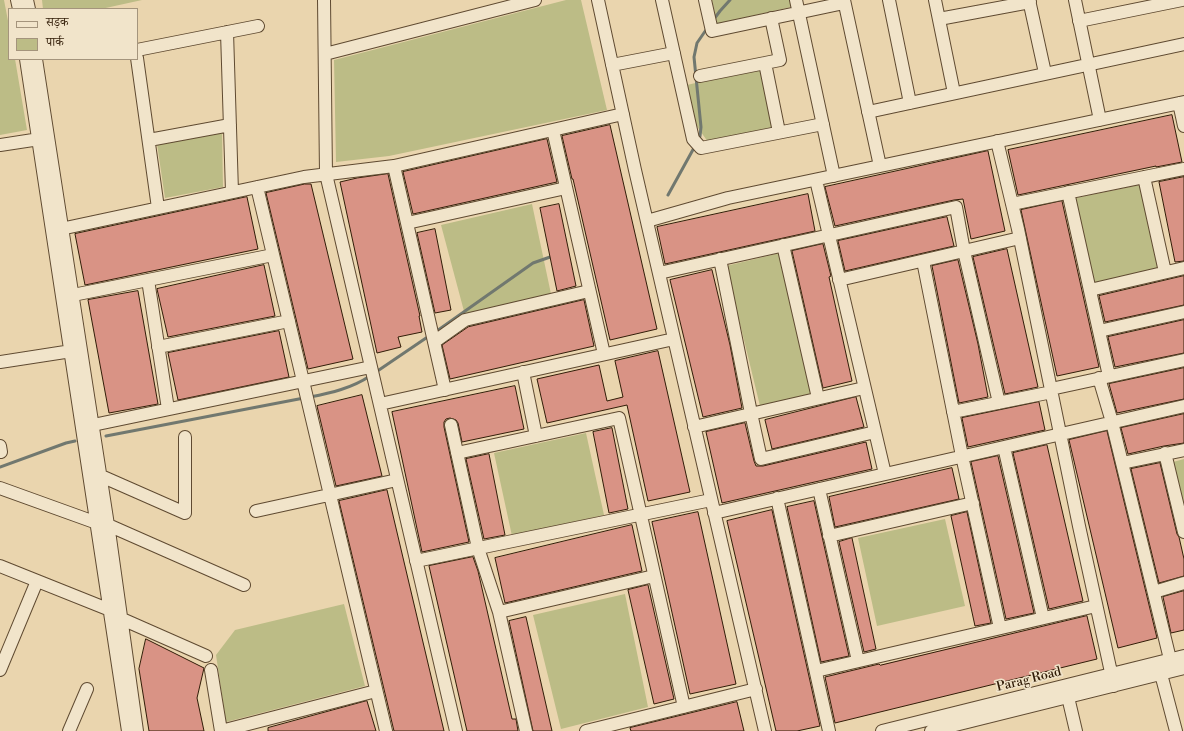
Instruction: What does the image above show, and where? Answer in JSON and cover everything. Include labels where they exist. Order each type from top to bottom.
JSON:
[{"type":"street","points":[[324,0],[326,174],[456,731]]},
{"type":"street","points":[[324,54],[535,0]]},
{"type":"street","points":[[598,0],[694,427],[765,731]]},
{"type":"street","points":[[662,0],[693,139],[701,148],[823,124]]},
{"type":"street","points":[[705,0],[712,31],[844,2],[880,166]]},
{"type":"street","points":[[796,0],[834,176]]},
{"type":"street","points":[[889,0],[910,102]]},
{"type":"street","points":[[935,0],[954,93]]},
{"type":"street","points":[[1075,0],[1100,120]]},
{"type":"street","points":[[1080,21],[1122,6],[1182,0]]},
{"type":"street","points":[[939,20],[1029,1],[1045,73]]},
{"type":"street","points":[[700,76],[780,60],[771,18]]},
{"type":"street","points":[[138,50],[258,26]]},
{"type":"street","points":[[227,32],[232,192]]},
{"type":"street","points":[[868,112],[1184,44]]},
{"type":"street","points":[[612,65],[674,53]]},
{"type":"street","points":[[26,60],[44,138]]},
{"type":"street","points":[[36,60],[44,138],[103,524],[122,619],[137,731]]},
{"type":"street","points":[[137,60],[158,208]]},
{"type":"street","points":[[765,63],[779,132]]},
{"type":"street","points":[[647,220],[728,198],[1182,103],[1184,126]]},
{"type":"street","points":[[58,230],[304,177],[394,166],[623,114]]},
{"type":"street","points":[[148,140],[230,125]]},
{"type":"street","points":[[553,130],[604,354]]},
{"type":"street","points":[[0,145],[44,138]]},
{"type":"street","points":[[998,141],[1020,238],[1096,606],[1113,680]]},
{"type":"street","points":[[394,166],[445,390]]},
{"type":"street","points":[[1012,204],[1184,169]]},
{"type":"street","points":[[1144,177],[1165,272]]},
{"type":"street","points":[[816,180],[885,474]]},
{"type":"street","points":[[257,187],[386,731]]},
{"type":"street","points":[[407,223],[566,188]]},
{"type":"street","points":[[1068,192],[1099,331],[1104,377],[1112,422],[1170,660]]},
{"type":"street","points":[[659,273],[956,207],[964,251],[999,403]]},
{"type":"street","points":[[58,230],[73,295],[76,350],[93,425],[101,476],[103,524],[110,610],[128,731]]},
{"type":"street","points":[[839,280],[1020,238]]},
{"type":"street","points":[[783,245],[818,398]]},
{"type":"street","points":[[73,295],[273,255]]},
{"type":"street","points":[[720,259],[751,413],[762,459],[875,432]]},
{"type":"street","points":[[923,261],[962,456],[1000,628]]},
{"type":"street","points":[[1090,290],[1184,268]]},
{"type":"street","points":[[148,280],[168,409]]},
{"type":"street","points":[[434,340],[465,320],[590,291]]},
{"type":"street","points":[[1099,331],[1184,312]]},
{"type":"street","points":[[158,347],[289,321]]},
{"type":"street","points":[[380,404],[674,339]]},
{"type":"street","points":[[0,362],[76,350]]},
{"type":"street","points":[[953,412],[999,403],[1104,377],[1184,360]]},
{"type":"street","points":[[523,372],[536,436]]},
{"type":"street","points":[[93,425],[168,409],[373,373]]},
{"type":"street","points":[[694,427],[864,388]]},
{"type":"street","points":[[714,513],[1184,406]]},
{"type":"street","points":[[457,453],[618,418],[684,707]]},
{"type":"street","points":[[451,425],[478,548],[499,612],[526,731]]},
{"type":"street","points":[[101,476],[185,513],[185,437]]},
{"type":"street","points":[[1004,447],[1043,618]]},
{"type":"street","points":[[1122,463],[1184,450]]},
{"type":"street","points":[[1165,454],[1184,532]]},
{"type":"street","points":[[256,511],[397,480]]},
{"type":"street","points":[[0,488],[103,524],[244,586]]},
{"type":"street","points":[[819,489],[858,661]]},
{"type":"street","points":[[777,498],[829,731]]},
{"type":"street","points":[[416,561],[711,500]]},
{"type":"street","points":[[829,536],[973,503]]},
{"type":"street","points":[[0,566],[110,610],[122,619],[206,656]]},
{"type":"street","points":[[499,612],[654,576]]},
{"type":"street","points":[[0,670],[37,581]]},
{"type":"street","points":[[1154,592],[1184,583]]},
{"type":"street","points":[[816,671],[1096,606]]},
{"type":"street","name":"Parag Road","points":[[931,731],[1068,697],[1184,656]]},
{"type":"street","name":"Parag Road","points":[[882,731],[1113,680],[1161,674],[1184,668]]},
{"type":"street","points":[[211,670],[221,731],[376,692]]},
{"type":"street","points":[[1161,674],[1176,731]]},
{"type":"street","points":[[70,731],[87,689]]},
{"type":"street","points":[[586,731],[614,728],[684,707],[756,689]]},
{"type":"street","points":[[1068,697],[1076,731]]},
{"type":"green space","points":[[0,0],[4,0],[8,21],[8,60],[15,60],[27,130],[0,135]]},
{"type":"green space","points":[[42,0],[142,0],[106,8],[43,8]]},
{"type":"green space","points":[[566,0],[581,0],[607,110],[389,156],[336,162],[334,60]]},
{"type":"green space","points":[[712,0],[789,0],[791,7],[717,24]]},
{"type":"green space","points":[[763,67],[776,128],[708,142],[696,125],[687,85]]},
{"type":"green space","points":[[222,132],[223,187],[165,198],[157,144]]},
{"type":"green space","points":[[1145,184],[1163,269],[1093,284],[1075,198]]},
{"type":"green space","points":[[532,204],[551,294],[465,315],[441,225]]},
{"type":"green space","points":[[780,253],[813,393],[760,406],[726,266]]},
{"type":"green space","points":[[586,433],[604,515],[512,536],[494,453]]},
{"type":"green space","points":[[1184,459],[1184,506],[1173,462]]},
{"type":"green space","points":[[945,519],[965,606],[877,626],[858,538]]},
{"type":"green space","points":[[625,594],[648,707],[561,729],[533,615]]},
{"type":"green space","points":[[344,604],[365,686],[226,722],[216,655],[235,630]]},
{"type":"building","points":[[1172,115],[1182,162],[1156,166],[1018,195],[1008,150]]},
{"type":"building","points":[[610,125],[657,329],[610,340],[562,136]]},
{"type":"building","points":[[547,139],[557,182],[413,214],[403,172]]},
{"type":"building","points":[[988,151],[1005,231],[971,239],[963,199],[835,226],[825,187]]},
{"type":"building","points":[[388,174],[420,316],[422,332],[398,337],[401,347],[377,353],[340,182]]},
{"type":"building","points":[[1184,177],[1184,261],[1175,262],[1159,182]]},
{"type":"building","points":[[311,184],[353,359],[308,369],[266,193]]},
{"type":"building","points":[[808,194],[815,231],[665,264],[657,227]]},
{"type":"building","points":[[247,197],[258,249],[85,285],[75,234]]},
{"type":"building","points":[[1062,201],[1099,367],[1057,376],[1021,210]]},
{"type":"building","points":[[559,204],[576,286],[557,291],[540,208]]},
{"type":"building","points":[[947,217],[954,246],[845,271],[838,241]]},
{"type":"building","points":[[435,229],[451,310],[435,313],[417,233]]},
{"type":"building","points":[[823,244],[852,381],[823,388],[792,251]]},
{"type":"building","points":[[1007,249],[1038,387],[1005,394],[973,257]]},
{"type":"building","points":[[958,260],[978,344],[988,397],[959,403],[932,266]]},
{"type":"building","points":[[264,265],[275,316],[168,337],[157,289]]},
{"type":"building","points":[[712,270],[730,345],[742,408],[703,417],[670,280]]},
{"type":"building","points":[[1184,276],[1184,305],[1105,322],[1099,296]]},
{"type":"building","points":[[138,291],[158,404],[109,413],[88,300]]},
{"type":"building","points":[[584,300],[594,346],[450,379],[442,345],[468,327]]},
{"type":"building","points":[[1184,320],[1184,353],[1115,367],[1108,337]]},
{"type":"building","points":[[279,331],[289,377],[178,400],[168,353]]},
{"type":"building","points":[[658,351],[690,492],[648,501],[627,405],[547,423],[537,379],[599,365],[607,401],[623,397],[615,361]]},
{"type":"building","points":[[1184,368],[1184,399],[1117,413],[1109,384]]},
{"type":"building","points":[[515,386],[524,429],[462,442],[456,420],[450,418],[446,419],[444,422],[469,542],[422,552],[392,412]]},
{"type":"building","points":[[362,395],[382,476],[336,486],[317,406]]},
{"type":"building","points":[[856,397],[864,427],[772,449],[765,420]]},
{"type":"building","points":[[1039,402],[1045,430],[968,447],[962,418]]},
{"type":"building","points":[[1184,414],[1184,443],[1128,454],[1121,428]]},
{"type":"building","points":[[745,423],[756,466],[763,466],[866,442],[872,469],[722,503],[706,432]]},
{"type":"building","points":[[612,428],[628,509],[609,513],[593,432]]},
{"type":"building","points":[[1107,431],[1157,638],[1118,648],[1069,440]]},
{"type":"building","points":[[1047,445],[1083,601],[1049,609],[1013,453]]},
{"type":"building","points":[[489,454],[505,535],[484,539],[466,459]]},
{"type":"building","points":[[998,456],[1034,613],[1006,619],[971,462]]},
{"type":"building","points":[[1160,463],[1184,559],[1184,576],[1159,583],[1131,469]]},
{"type":"building","points":[[952,468],[959,499],[835,527],[829,497]]},
{"type":"building","points":[[387,490],[444,731],[394,731],[339,501]]},
{"type":"building","points":[[814,501],[849,656],[821,662],[787,507]]},
{"type":"building","points":[[772,510],[820,726],[797,731],[776,731],[727,521]]},
{"type":"building","points":[[698,512],[736,684],[690,694],[652,522]]},
{"type":"building","points":[[967,512],[991,623],[975,626],[951,516]]},
{"type":"building","points":[[632,525],[642,571],[505,603],[495,558]]},
{"type":"building","points":[[852,538],[876,649],[864,652],[839,542]]},
{"type":"building","points":[[473,557],[478,571],[512,719],[516,719],[518,731],[467,731],[429,566]]},
{"type":"building","points":[[648,585],[674,699],[654,704],[628,590]]},
{"type":"building","points":[[1184,591],[1184,630],[1171,633],[1163,597]]},
{"type":"building","points":[[1087,616],[1097,659],[835,723],[825,677]]},
{"type":"building","points":[[526,617],[552,731],[533,731],[509,621]]},
{"type":"building","points":[[146,639],[204,668],[197,698],[204,731],[149,731],[139,669]]},
{"type":"building","points":[[367,701],[376,731],[268,731],[268,728]]},
{"type":"building","points":[[737,702],[744,731],[631,731],[630,728]]},
{"type":"waterway","points":[[714,19],[730,0]]},
{"type":"waterway","points":[[698,141],[701,127],[694,57],[697,43],[708,27]]},
{"type":"waterway","points":[[668,195],[695,146]]},
{"type":"waterway","points":[[434,333],[533,263],[553,256]]},
{"type":"waterway","points":[[376,372],[429,336]]},
{"type":"waterway","points":[[310,397],[341,390],[370,376]]},
{"type":"waterway","points":[[106,436],[304,398]]},
{"type":"waterway","points":[[0,467],[75,441]]}]
